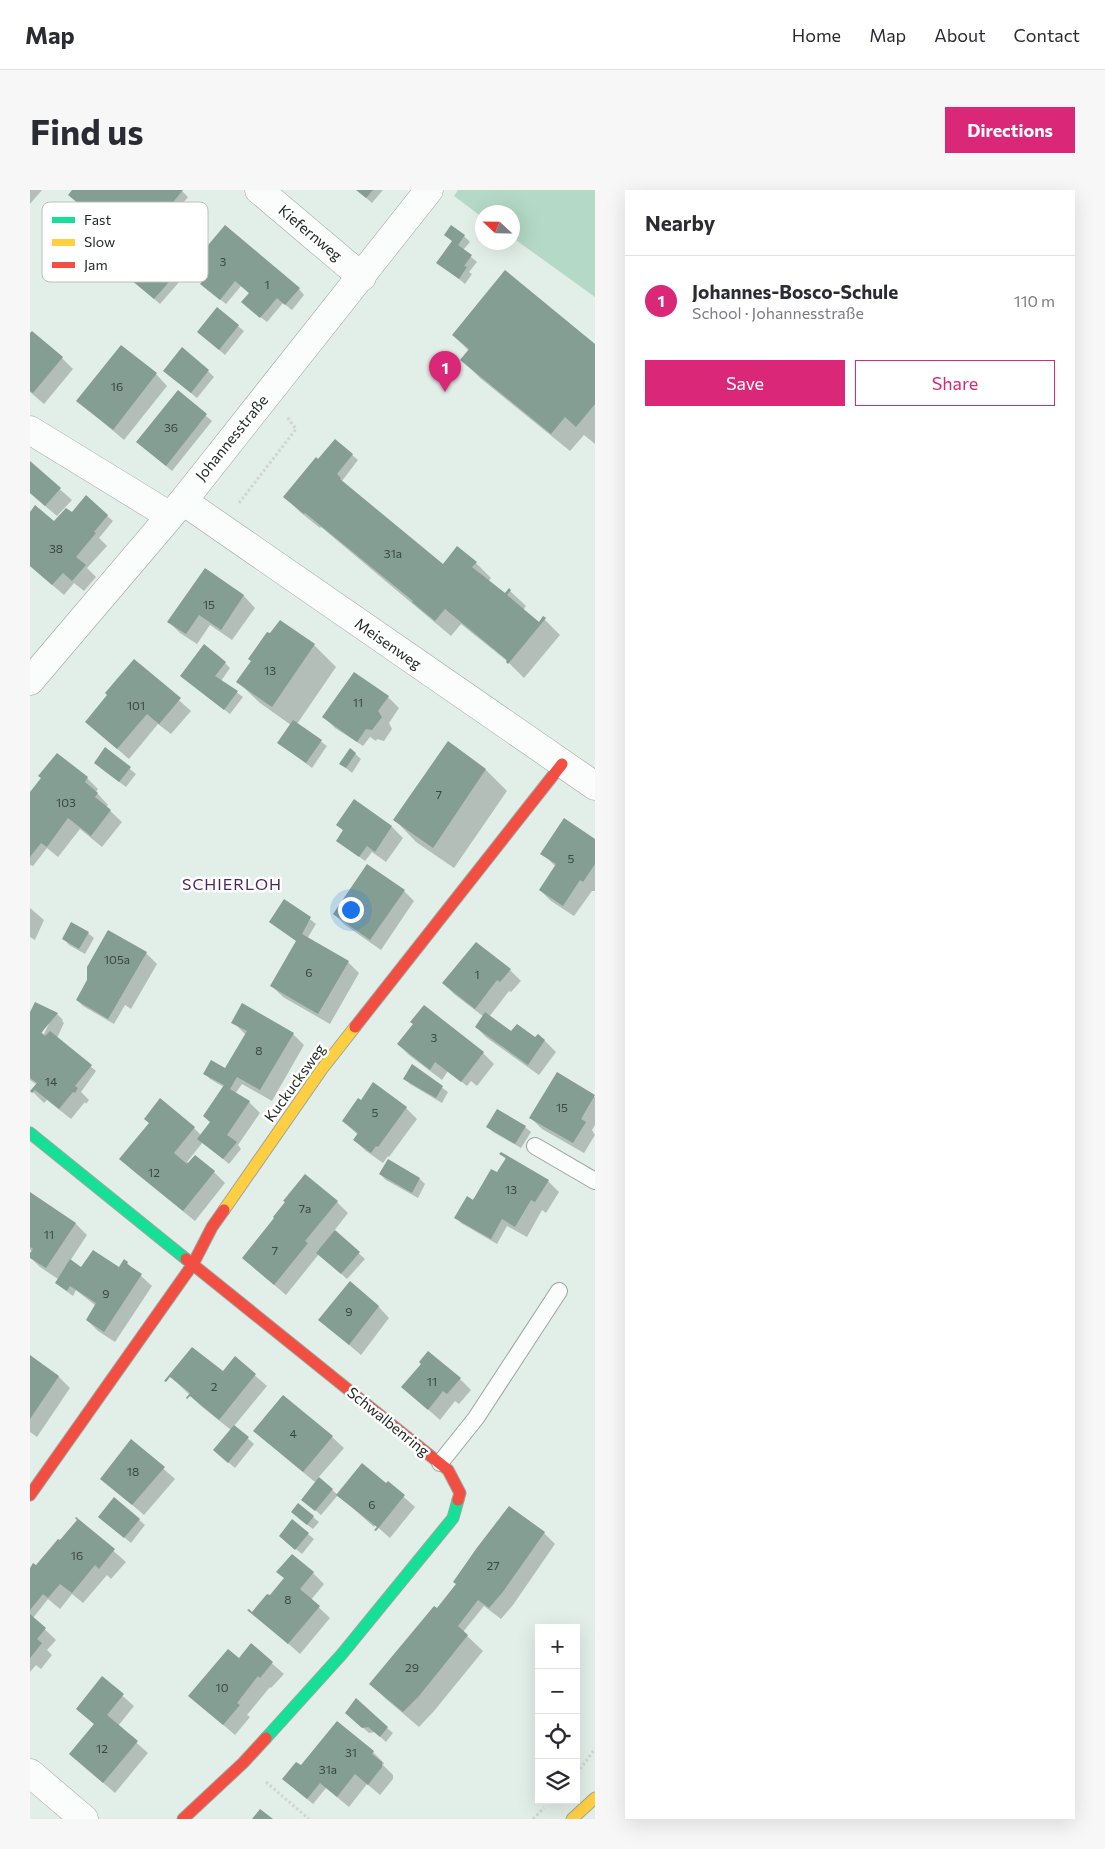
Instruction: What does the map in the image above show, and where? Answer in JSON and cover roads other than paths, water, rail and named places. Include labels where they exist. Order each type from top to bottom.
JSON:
[{"type":"street","name":"Kiefernweg","points":[[259,190],[362,277]]},
{"type":"street","name":"Johannesstraße","points":[[30,682],[176,508],[362,277],[429,190]]},
{"type":"street","name":"Meisenweg","points":[[30,430],[176,508],[220,527],[595,786]]},
{"type":"street","name":"Kuckucksweg","points":[[193,1264],[212,1228],[322,1069],[562,764]]},
{"type":"street","points":[[30,1133],[193,1264],[30,1494]]},
{"type":"street","name":"Schwalbenring","points":[[183,1819],[244,1763],[342,1654],[453,1518],[460,1493],[448,1470],[440,1463],[193,1264]]},
{"type":"street","points":[[30,1773],[84,1819]]},
{"type":"street","points":[[572,1819],[595,1798]]},
{"type":"lane","points":[[535,1146],[595,1182]]},
{"type":"lane","points":[[440,1463],[476,1418],[559,1291]]},
{"type":"place","name":"Johannes-Bosco-Schule","points":[[445,392]]},
{"type":"district","name":"SCHIERLOH","points":[[232,884]]}]
